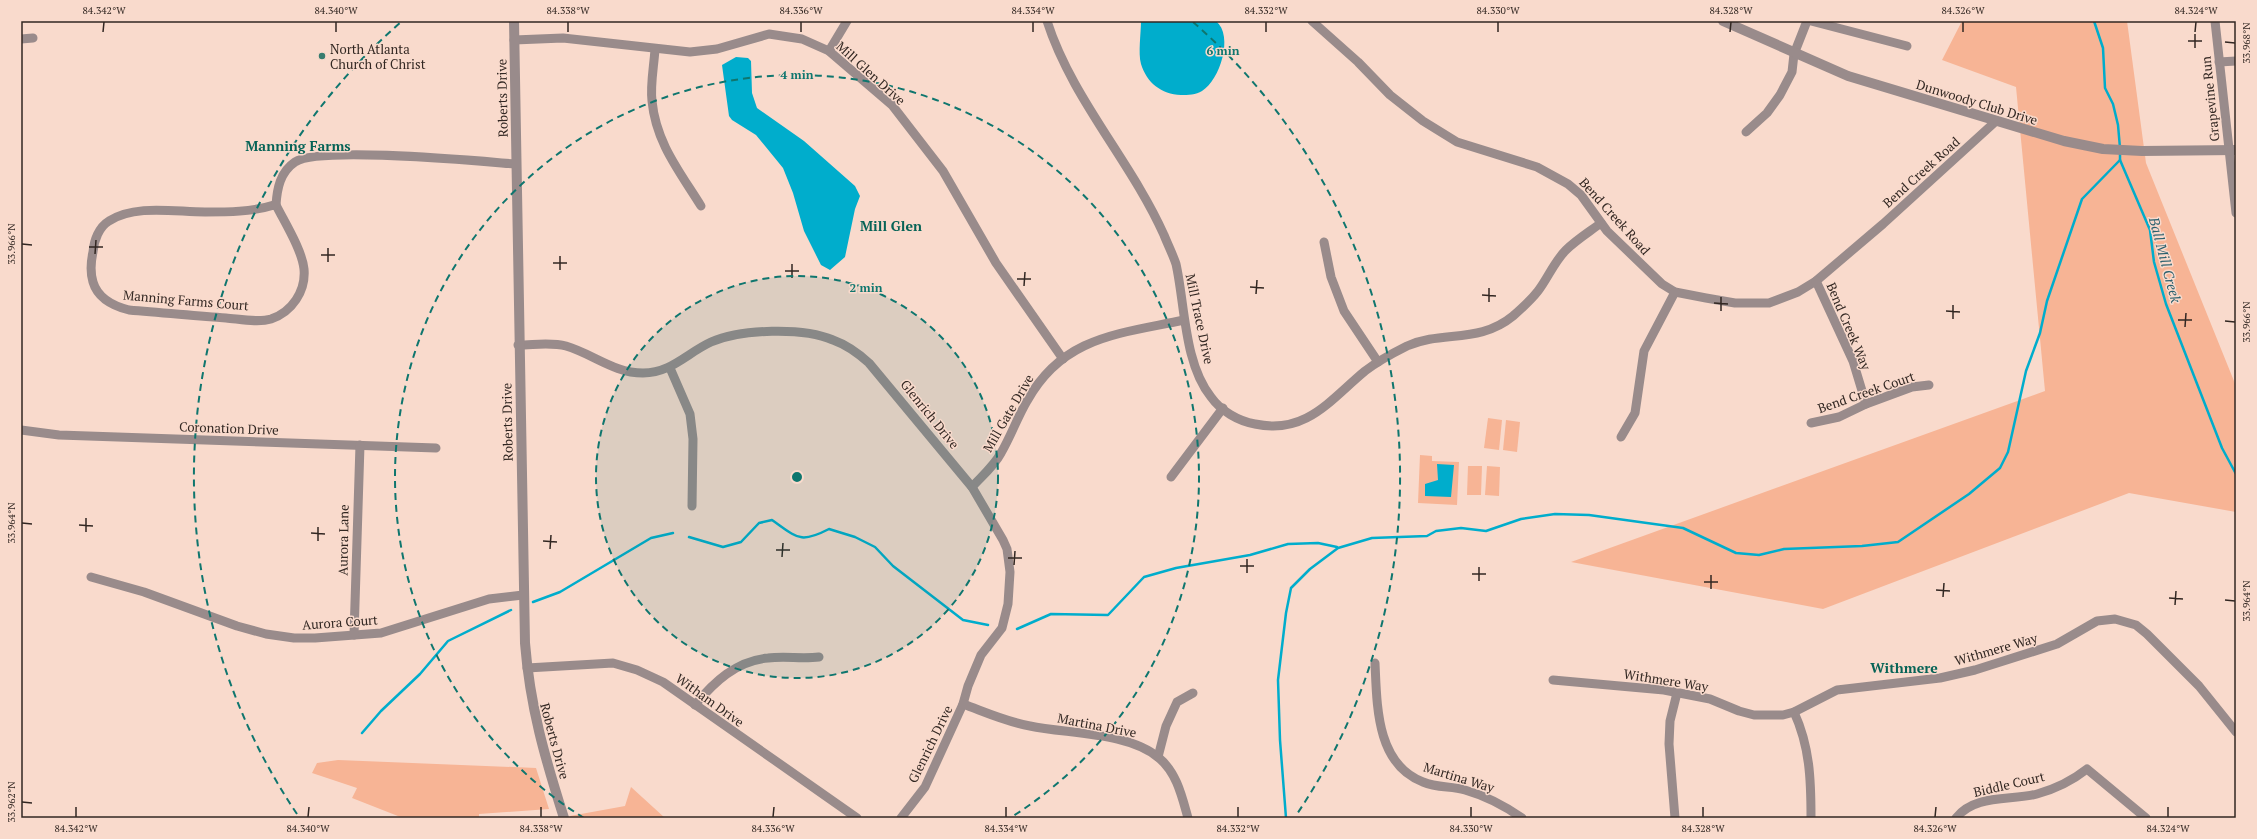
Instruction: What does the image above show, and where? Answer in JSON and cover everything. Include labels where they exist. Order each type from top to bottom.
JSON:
[{"type":"street","name":"Roberts Drive","points":[[514,21],[515,164],[523,595],[527,668],[532,706],[542,750],[564,818]]},
{"type":"street","points":[[829,51],[847,21]]},
{"type":"street","name":"Mill Trace Drive","points":[[1047,21],[1072,79],[1146,199],[1164,235],[1175,261],[1184,320],[1194,359],[1205,388],[1212,398],[1233,417],[1250,423],[1281,427],[1295,424],[1320,410],[1378,362],[1416,343],[1475,335],[1500,325],[1512,317],[1537,292],[1565,251],[1601,223]]},
{"type":"street","name":"Bend Creek Road","points":[[1312,21],[1358,62],[1390,95],[1423,121],[1457,142],[1537,167],[1553,174],[1581,195],[1601,223],[1643,267],[1662,284],[1674,292],[1735,303],[1769,303],[1798,292],[1816,281],[1883,224],[1995,122]]},
{"type":"street","name":"Dunwoody Club Drive","points":[[1722,21],[1794,54],[1848,76],[1995,122],[2064,141],[2103,149],[2142,151],[2232,150]]},
{"type":"street","points":[[1746,132],[1767,113],[1780,95],[1792,72],[1794,54],[1807,21]]},
{"type":"street","points":[[1811,21],[1907,46]]},
{"type":"street","name":"Grapevine Run","points":[[2215,21],[2219,62],[2232,150],[2236,213]]},
{"type":"street","name":"Mill Glen Drive","points":[[514,40],[563,38],[690,52],[717,49],[769,34],[802,39],[829,51],[892,105],[943,171],[996,263],[1063,359]]},
{"type":"street","points":[[21,39],[33,38]]},
{"type":"street","points":[[655,49],[652,100],[658,132],[663,145],[701,206]]},
{"type":"street","points":[[2219,62],[2236,61]]},
{"type":"street","points":[[276,205],[280,180],[295,162],[307,157],[367,155],[515,164]]},
{"type":"street","name":"Manning Farms Court","points":[[276,205],[301,258],[304,268],[304,279],[300,295],[282,314],[270,319],[248,320],[129,310],[115,307],[104,299],[95,287],[91,277],[92,259],[96,237],[105,224],[118,216],[150,211],[237,211],[276,205]]},
{"type":"street","points":[[1324,242],[1331,277],[1344,311],[1378,362]]},
{"type":"street","name":"Bend Creek Way","points":[[1816,281],[1853,361],[1866,404]]},
{"type":"street","points":[[1621,438],[1635,413],[1644,350],[1674,292]]},
{"type":"street","name":"Mill Gate Drive","points":[[972,488],[1001,453],[1035,388],[1046,374],[1063,359],[1109,335],[1184,320]]},
{"type":"street","name":"Glenrich Drive","points":[[518,345],[551,343],[566,346],[627,372],[655,372],[670,368],[711,342],[736,334],[751,332],[777,332],[832,339],[857,352],[869,362],[972,488],[1007,549],[1010,572],[1008,604],[1002,628],[981,655],[968,686],[963,704],[925,787],[901,818]]},
{"type":"street","points":[[670,368],[690,414],[693,439],[692,506]]},
{"type":"street","name":"Bend Creek Court","points":[[1811,424],[1839,417],[1866,404],[1912,387],[1929,385]]},
{"type":"street","points":[[1171,477],[1223,408]]},
{"type":"street","name":"Coronation Drive","points":[[21,430],[59,435],[436,448]]},
{"type":"street","name":"Aurora Lane","points":[[354,635],[360,445]]},
{"type":"street","name":"Aurora Court","points":[[91,577],[144,592],[217,619],[266,634],[315,638],[381,633],[489,599],[523,595]]},
{"type":"street","name":"Withmere Way","points":[[1552,680],[1624,686],[1676,693],[1710,699],[1739,711],[1768,716],[1794,712],[1837,690],[1940,678],[2028,654],[2057,644],[2088,626],[2106,619],[2126,621],[2136,625],[2147,634],[2199,686],[2236,732]]},
{"type":"street","points":[[695,705],[711,686],[740,666],[768,658],[800,660],[820,657]]},
{"type":"street","name":"Witham Drive","points":[[527,668],[613,663],[625,666],[663,682],[857,818]]},
{"type":"street","name":"Martina Way","points":[[1375,663],[1378,714],[1388,748],[1397,762],[1414,778],[1443,788],[1464,790],[1483,796],[1503,805],[1522,818]]},
{"type":"street","points":[[1158,757],[1166,726],[1177,702],[1193,693]]},
{"type":"street","points":[[1675,818],[1669,744],[1670,721],[1676,693]]},
{"type":"street","name":"Martina Drive","points":[[963,704],[1029,726],[1129,742],[1139,746],[1158,757],[1166,765],[1178,786],[1188,818]]},
{"type":"street","points":[[1794,712],[1803,731],[1808,755],[1811,777],[1811,818]]},
{"type":"street","name":"Biddle Court","points":[[1956,818],[1963,810],[1982,802],[2037,794],[2074,779],[2087,769],[2146,818]]},
{"type":"shaded area","points":[[1962,21],[2127,21],[2146,163],[2236,386],[2236,512],[2129,493],[1823,609],[1571,562],[2045,391],[2016,87],[1942,60]]},
{"type":"shaded area","points":[[1488,418],[1502,420],[1499,450],[1484,448]]},
{"type":"shaded area","points":[[1506,420],[1520,422],[1517,452],[1503,450]]},
{"type":"shaded area","points":[[1420,455],[1432,456],[1432,461],[1459,462],[1457,505],[1418,503]]},
{"type":"shaded area","points":[[1468,466],[1482,466],[1481,495],[1467,495]]},
{"type":"shaded area","points":[[1487,466],[1500,467],[1499,496],[1485,495]]},
{"type":"shaded area","points":[[338,760],[536,768],[549,809],[479,814],[479,818],[403,818],[352,798],[357,788],[312,773],[317,763]]},
{"type":"shaded area","points":[[631,787],[665,818],[571,818],[570,816],[625,806]]},
{"type":"water","points":[[1141,21],[1216,21],[1221,28],[1224,37],[1224,47],[1219,68],[1209,85],[1197,93],[1181,95],[1161,90],[1151,82],[1144,71],[1140,59]]},
{"type":"water","points":[[736,57],[748,58],[751,61],[752,93],[757,108],[804,141],[855,186],[860,196],[855,209],[845,257],[830,270],[821,265],[804,231],[793,193],[783,168],[756,135],[732,120],[729,116],[722,65]]},
{"type":"water","points":[[1437,464],[1454,465],[1451,497],[1425,496],[1425,484],[1438,480]]},
{"type":"waterway","name":"Ball Mill Creek","points":[[2094,21],[2103,48],[2105,88],[2113,104],[2118,125],[2120,148]]},
{"type":"waterway","name":"Ball Mill Creek","points":[[2120,153],[2120,160],[2150,230],[2154,262],[2166,304],[2222,448],[2236,474]]},
{"type":"waterway","points":[[1286,818],[1280,740],[1278,680],[1286,613],[1291,588],[1310,569],[1338,548],[1372,538],[1427,536],[1436,531],[1461,528],[1486,531],[1521,519],[1555,514],[1589,515],[1683,528],[1736,553],[1759,555],[1784,549],[1862,546],[1898,542],[1969,494],[2000,468],[2008,452],[2026,371],[2040,333],[2047,301],[2082,199],[2120,160]]},
{"type":"waterway","points":[[689,537],[723,547],[741,542],[759,523],[772,520],[799,537],[812,536],[829,529],[855,537],[875,547],[893,566],[963,620],[988,625]]},
{"type":"waterway","points":[[533,602],[560,592],[651,538],[673,533]]},
{"type":"waterway","points":[[1017,629],[1051,614],[1108,615],[1144,577],[1176,568],[1250,555],[1288,544],[1318,543],[1337,547]]},
{"type":"waterway","points":[[362,733],[381,711],[420,674],[448,641],[511,610]]},
{"type":"place","name":"North Atlanta Church of Christ","points":[[322,56]]},
{"type":"district","name":"Manning Farms","points":[[298,146]]},
{"type":"district","name":"Mill Glen","points":[[891,226]]},
{"type":"district","name":"Withmere","points":[[1904,668]]}]
